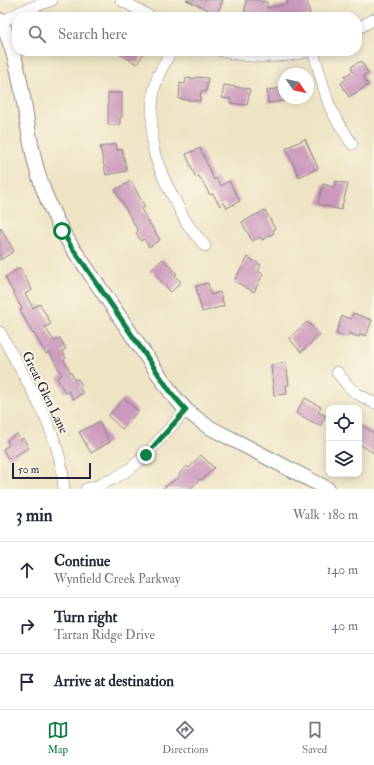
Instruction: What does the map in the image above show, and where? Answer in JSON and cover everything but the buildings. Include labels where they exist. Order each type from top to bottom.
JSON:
[{"type":"street","points":[[20,12],[52,0]]},
{"type":"street","points":[[123,1],[142,12]]},
{"type":"street","points":[[12,16],[0,21],[5,29],[12,50]]},
{"type":"street","points":[[362,26],[374,19]]},
{"type":"street","points":[[14,56],[24,99],[31,144],[41,181],[48,201],[62,231],[72,248],[172,394],[186,410],[207,426],[328,489]]},
{"type":"street","points":[[168,56],[158,76],[154,90],[152,105],[152,141],[155,156],[164,179],[191,230],[205,246]]},
{"type":"street","points":[[249,56],[275,56]]},
{"type":"street","points":[[315,56],[335,117],[352,144]]},
{"type":"street","name":"Great Glen Lane","points":[[0,332],[44,413],[56,443],[62,470],[64,489]]},
{"type":"street","points":[[337,372],[348,386],[356,393],[374,403]]},
{"type":"street","points":[[86,489],[115,478],[131,468],[146,455],[186,410]]},
{"type":"route","points":[[62,231],[72,248],[172,394],[186,410],[146,455]]}]
